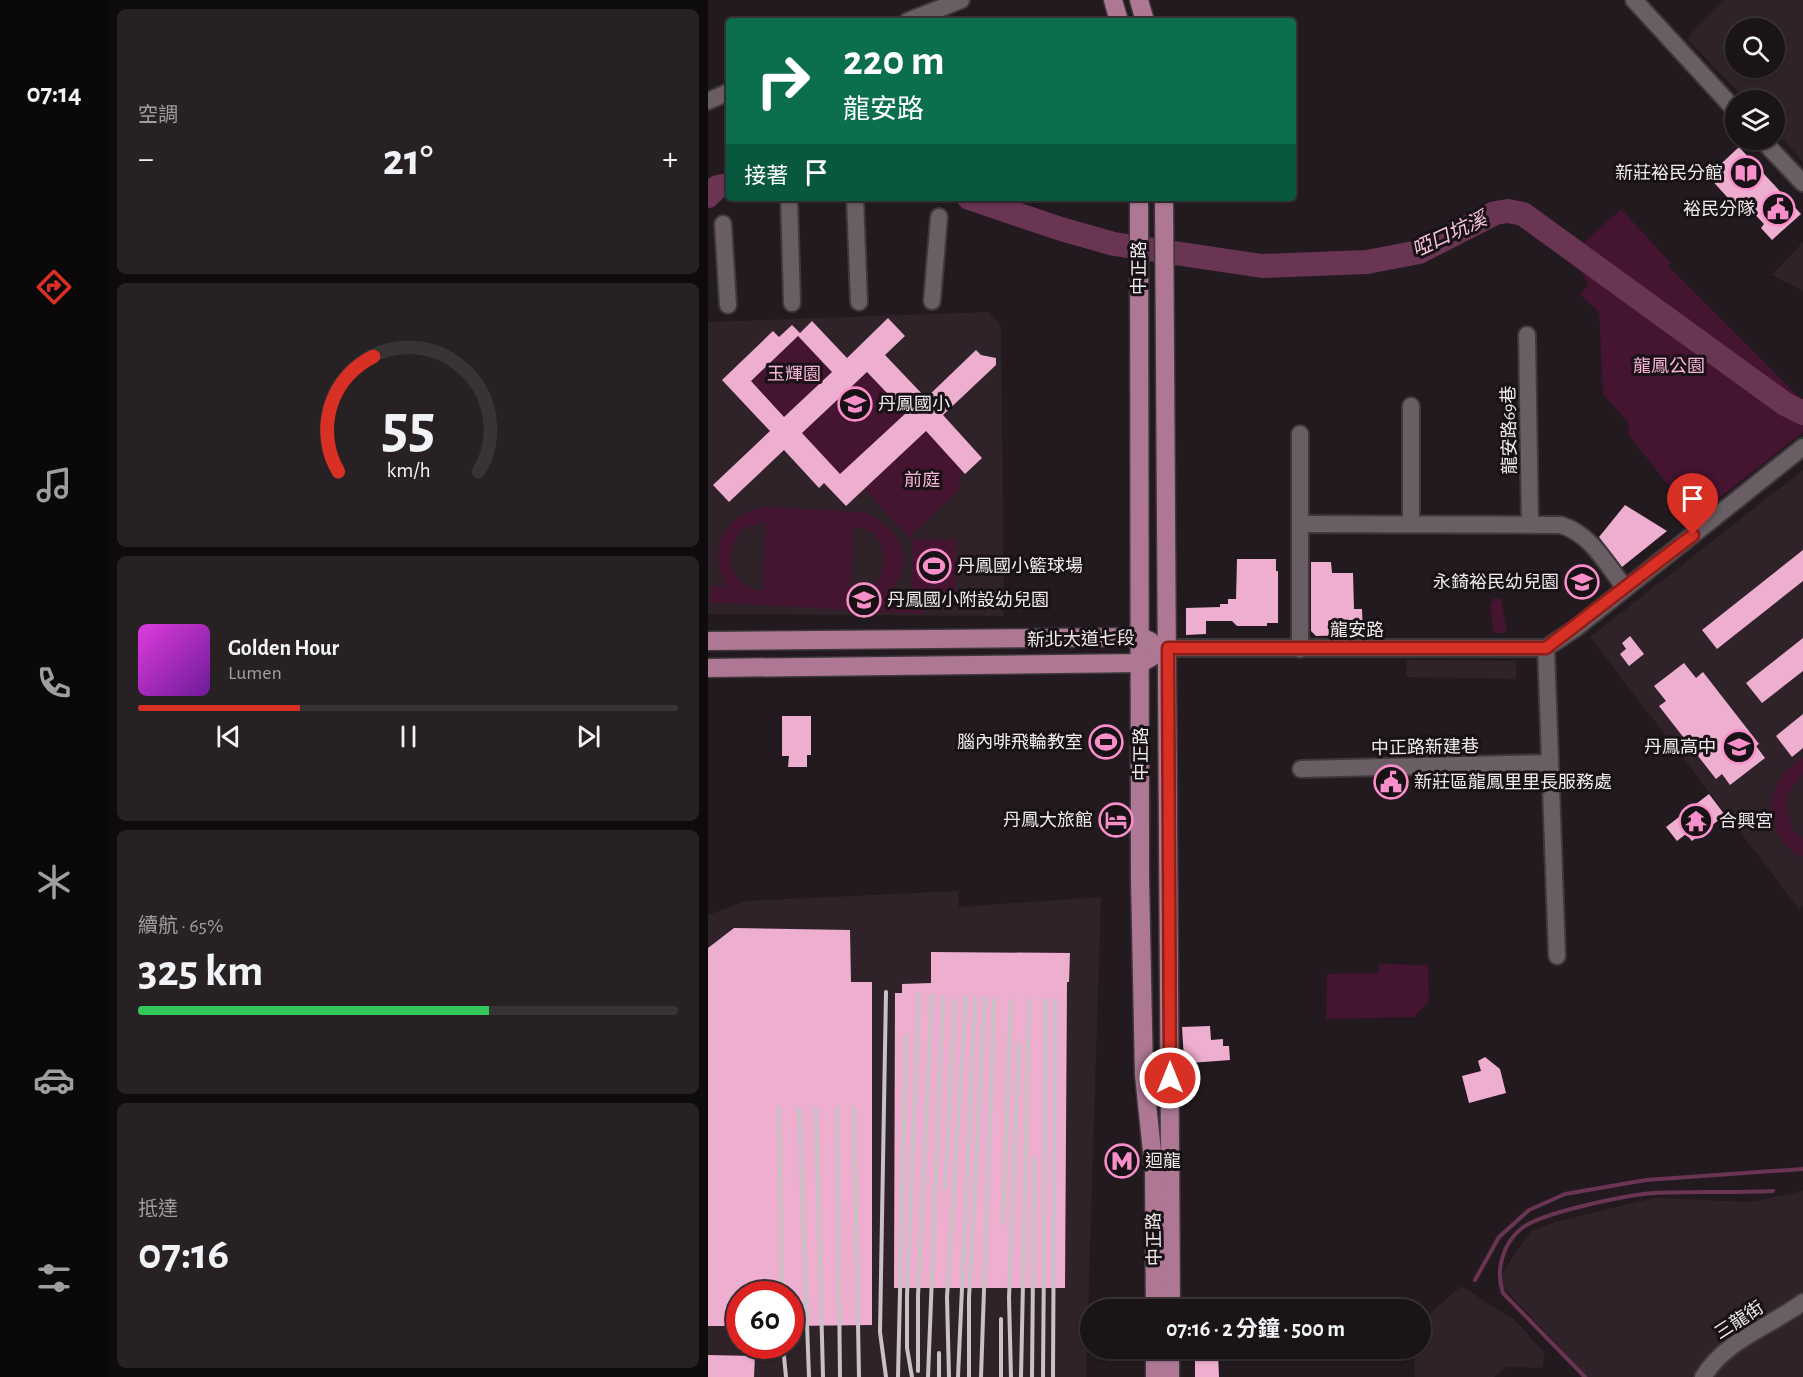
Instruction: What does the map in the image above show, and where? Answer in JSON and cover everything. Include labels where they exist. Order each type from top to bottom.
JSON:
[{"type":"main road","points":[[1113,0],[1118,18]]},
{"type":"main road","points":[[1139,0],[1144,18]]},
{"type":"main road","name":"中正路","points":[[1164,201],[1172,1299]]},
{"type":"main road","name":"中正路","points":[[1139,207],[1140,879],[1144,1075],[1154,1171],[1155,1299]]},
{"type":"main road","name":"新北大道七段","points":[[708,641],[1141,637],[1168,648]]},
{"type":"main road","name":"新北大道七段","points":[[708,668],[1141,663],[1168,648]]},
{"type":"main road","points":[[1155,1359],[1155,1377]]},
{"type":"main road","points":[[1170,1359],[1170,1377]]},
{"type":"street","points":[[916,18],[961,0]]},
{"type":"street","points":[[1634,0],[1725,99]]},
{"type":"street","points":[[708,101],[726,93]]},
{"type":"street","points":[[1772,150],[1803,183]]},
{"type":"street","points":[[789,201],[792,303]]},
{"type":"street","points":[[855,201],[860,302]]},
{"type":"street","points":[[932,301],[939,217]]},
{"type":"street","points":[[723,224],[728,305]]},
{"type":"street","name":"龍安路69巷","points":[[1527,335],[1530,524]]},
{"type":"street","points":[[1411,406],[1411,523]]},
{"type":"street","points":[[1300,434],[1300,649]]},
{"type":"street","points":[[1557,956],[1546,648],[1803,447]]},
{"type":"street","points":[[1300,525],[1530,524],[1572,529],[1586,538],[1625,588]]},
{"type":"street","name":"龍安路","points":[[1168,648],[1546,648]]},
{"type":"street","name":"中正路新建巷","points":[[1301,769],[1550,763]]},
{"type":"street","name":"三龍街","points":[[1703,1377],[1724,1351],[1803,1302]]},
{"type":"shaded area","points":[[1725,0],[1803,0],[1803,161],[1785,142],[1785,90],[1736,90],[1689,41],[1689,36]]},
{"type":"shaded area","points":[[1803,242],[1803,291],[1772,275]]},
{"type":"shaded area","name":"丹鳳國小","points":[[989,312],[1001,326],[1004,616],[708,614],[708,322]]},
{"type":"shaded area","name":"丹鳳高中","points":[[1803,470],[1803,906],[1799,909],[1590,637]]},
{"type":"shaded area","points":[[1407,660],[1516,661],[1516,679],[1406,677]]},
{"type":"shaded area","points":[[958,891],[959,907],[1101,897],[1088,1299],[1080,1299],[1080,1359],[1087,1359],[1086,1377],[708,1377],[708,915],[746,901]]},
{"type":"shaded area","points":[[1803,1191],[1803,1377],[1587,1377],[1502,1286],[1502,1273],[1531,1231],[1555,1222],[1654,1198],[1751,1202]]},
{"type":"shaded area","points":[[1461,1286],[1517,1322],[1545,1354],[1542,1368],[1507,1367],[1494,1377],[1415,1377],[1414,1359],[1431,1359],[1431,1313]]},
{"type":"green space","name":"龍鳳公園","points":[[1621,209],[1671,263],[1668,266],[1803,401],[1792,401],[1743,365],[1735,377],[1789,415],[1803,420],[1803,432],[1694,518],[1628,435],[1629,424],[1603,394],[1599,312],[1580,295],[1588,284],[1580,270],[1578,248]]},
{"type":"green space","name":"玉輝園","points":[[798,336],[832,372],[784,417],[751,381]]},
{"type":"green space","points":[[867,372],[906,413],[840,474],[802,433]]},
{"type":"green space","name":"前庭","points":[[926,431],[962,470],[957,492],[909,537],[864,489]]},
{"type":"green space","points":[[764,507],[863,512],[877,519],[897,538],[904,561],[895,586],[884,598],[924,599],[924,614],[710,602],[711,586],[726,587],[718,560],[723,536],[729,526],[750,511]],"holes":[[[766,522],[763,591],[762,591],[750,588],[741,582],[735,575],[731,557],[737,538],[744,528]],[[853,527],[867,530],[877,537],[884,561],[875,584],[864,592],[850,595]]]},
{"type":"green space","name":"丹鳳國小籃球場","points":[[912,540],[956,540],[956,592],[912,592]]},
{"type":"green space","points":[[1501,598],[1507,633],[1493,633],[1490,605],[1493,599]]},
{"type":"green space","points":[[1803,757],[1803,774],[1788,793],[1786,806],[1793,830],[1803,840],[1803,857],[1785,844],[1779,834],[1774,824],[1772,802],[1781,776]]},
{"type":"green space","points":[[1379,964],[1428,965],[1429,1001],[1414,1017],[1326,1019],[1327,974],[1379,973]]},
{"type":"building","points":[[1736,150],[1742,150],[1801,214],[1772,240],[1761,228],[1764,224],[1744,203],[1738,209],[1708,176]]},
{"type":"building","points":[[888,318],[905,336],[885,355],[926,398],[976,350],[981,355],[996,358],[996,365],[943,415],[982,458],[965,474],[926,431],[846,506],[824,483],[819,488],[784,450],[729,502],[713,485],[770,431],[722,380],[773,331],[779,337],[792,325],[800,333],[812,321],[847,358]],"holes":[[[798,336],[832,372],[784,417],[751,381]],[[867,372],[906,413],[840,474],[802,433]]]},
{"type":"building","points":[[1625,505],[1667,531],[1622,567],[1599,537]]},
{"type":"building","points":[[1803,550],[1803,581],[1717,649],[1702,630]]},
{"type":"building","points":[[1237,559],[1276,559],[1278,623],[1267,623],[1267,626],[1237,626],[1232,621],[1206,621],[1206,634],[1186,635],[1186,608],[1220,607],[1220,604],[1228,604],[1228,599],[1236,599]]},
{"type":"building","points":[[1311,562],[1331,562],[1332,573],[1353,573],[1354,609],[1362,609],[1363,635],[1316,636],[1311,631]]},
{"type":"building","points":[[1630,636],[1644,654],[1629,666],[1620,654],[1626,649],[1622,643]]},
{"type":"building","points":[[1803,638],[1803,671],[1762,703],[1746,683]]},
{"type":"building","points":[[1684,663],[1696,678],[1703,672],[1759,744],[1756,746],[1765,758],[1730,785],[1722,774],[1716,779],[1659,706],[1666,701],[1654,686]]},
{"type":"building","points":[[1803,714],[1803,748],[1792,757],[1776,736]]},
{"type":"building","points":[[782,716],[811,716],[811,755],[807,755],[807,767],[788,767],[789,756],[782,756]]},
{"type":"building","name":"合興宮","points":[[1709,794],[1725,815],[1692,841],[1686,834],[1677,841],[1666,827]]},
{"type":"building","points":[[734,928],[850,930],[851,982],[872,982],[872,1325],[804,1326],[804,1281],[726,1281],[726,1326],[708,1326],[708,948]]},
{"type":"building","points":[[931,952],[1070,953],[1069,982],[1067,982],[1065,1288],[894,1288],[895,993],[902,993],[902,984],[931,983]]},
{"type":"building","points":[[1210,1026],[1211,1040],[1223,1039],[1223,1046],[1229,1046],[1230,1060],[1190,1063],[1190,1060],[1184,1060],[1182,1027]]},
{"type":"building","points":[[1485,1057],[1500,1069],[1506,1093],[1469,1103],[1462,1076],[1481,1071],[1478,1061]]},
{"type":"building","points":[[708,1355],[726,1355],[726,1359],[755,1359],[754,1377],[708,1377]]},
{"type":"building","points":[[1218,1359],[1219,1377],[1195,1377],[1195,1360]]},
{"type":"waterway","name":"啞口坑溪","points":[[708,196],[717,187],[726,186]]},
{"type":"waterway","name":"啞口坑溪","points":[[978,201],[1114,244],[1262,266],[1367,262],[1419,252],[1495,213],[1508,211],[1523,214],[1785,404],[1803,413]]},
{"type":"waterway","points":[[1475,1280],[1499,1237],[1529,1210],[1565,1194],[1646,1180],[1803,1169]]},
{"type":"waterway","points":[[1585,1377],[1503,1293],[1500,1266],[1515,1234],[1522,1228],[1548,1216],[1625,1197],[1654,1193],[1773,1191]]},
{"type":"railway","points":[[886,992],[880,1332],[886,1377]]},
{"type":"railway","points":[[912,1377],[907,1348],[907,1296],[919,994]]},
{"type":"railway","points":[[918,1371],[918,1296],[932,995]]},
{"type":"railway","points":[[928,1377],[943,997]]},
{"type":"railway","points":[[949,1377],[947,1297],[966,997]]},
{"type":"railway","points":[[958,1377],[975,998]]},
{"type":"railway","points":[[969,1377],[969,1298],[985,998]]},
{"type":"railway","points":[[945,1188],[955,1000]]},
{"type":"railway","points":[[981,1377],[994,1000]]},
{"type":"railway","points":[[1021,1377],[1029,1000]]},
{"type":"railway","points":[[1043,1377],[1046,1000]]},
{"type":"railway","points":[[1053,1377],[1055,1000]]},
{"type":"railway","points":[[1003,1223],[1011,1001]]},
{"type":"railway","points":[[898,1377],[906,1036]]},
{"type":"railway","points":[[1011,1377],[1009,1298],[1019,1044]]},
{"type":"railway","points":[[779,1108],[782,1281]]},
{"type":"railway","points":[[799,1108],[809,1377]]},
{"type":"railway","points":[[816,1108],[823,1377]]},
{"type":"railway","points":[[837,1108],[840,1377]]},
{"type":"railway","points":[[854,1108],[859,1377]]},
{"type":"railway","points":[[1032,1377],[1034,1158]]},
{"type":"railway","points":[[1001,1319],[1001,1377]]},
{"type":"railway","points":[[939,1353],[939,1377]]},
{"type":"railway","points":[[784,1359],[786,1377]]},
{"type":"place","name":"新莊裕民分館","points":[[1746,173]]},
{"type":"place","name":"裕民分隊","points":[[1778,209]]},
{"type":"place","name":"丹鳳國小","points":[[855,404]]},
{"type":"place","name":"丹鳳國小籃球場","points":[[934,566]]},
{"type":"place","name":"永錡裕民幼兒園","points":[[1582,582]]},
{"type":"place","name":"丹鳳國小附設幼兒園","points":[[864,600]]},
{"type":"place","name":"腦內啡飛輪教室","points":[[1106,742]]},
{"type":"place","name":"丹鳳高中","points":[[1739,747]]},
{"type":"place","name":"新莊區龍鳳里里長服務處","points":[[1391,782]]},
{"type":"place","name":"丹鳳大旅館","points":[[1116,820]]},
{"type":"place","name":"合興宮","points":[[1696,821]]},
{"type":"place","name":"迴龍","points":[[1122,1161]]},
{"type":"route","points":[[1170,1078],[1168,648],[1546,648],[1576,628],[1693,535]]}]
